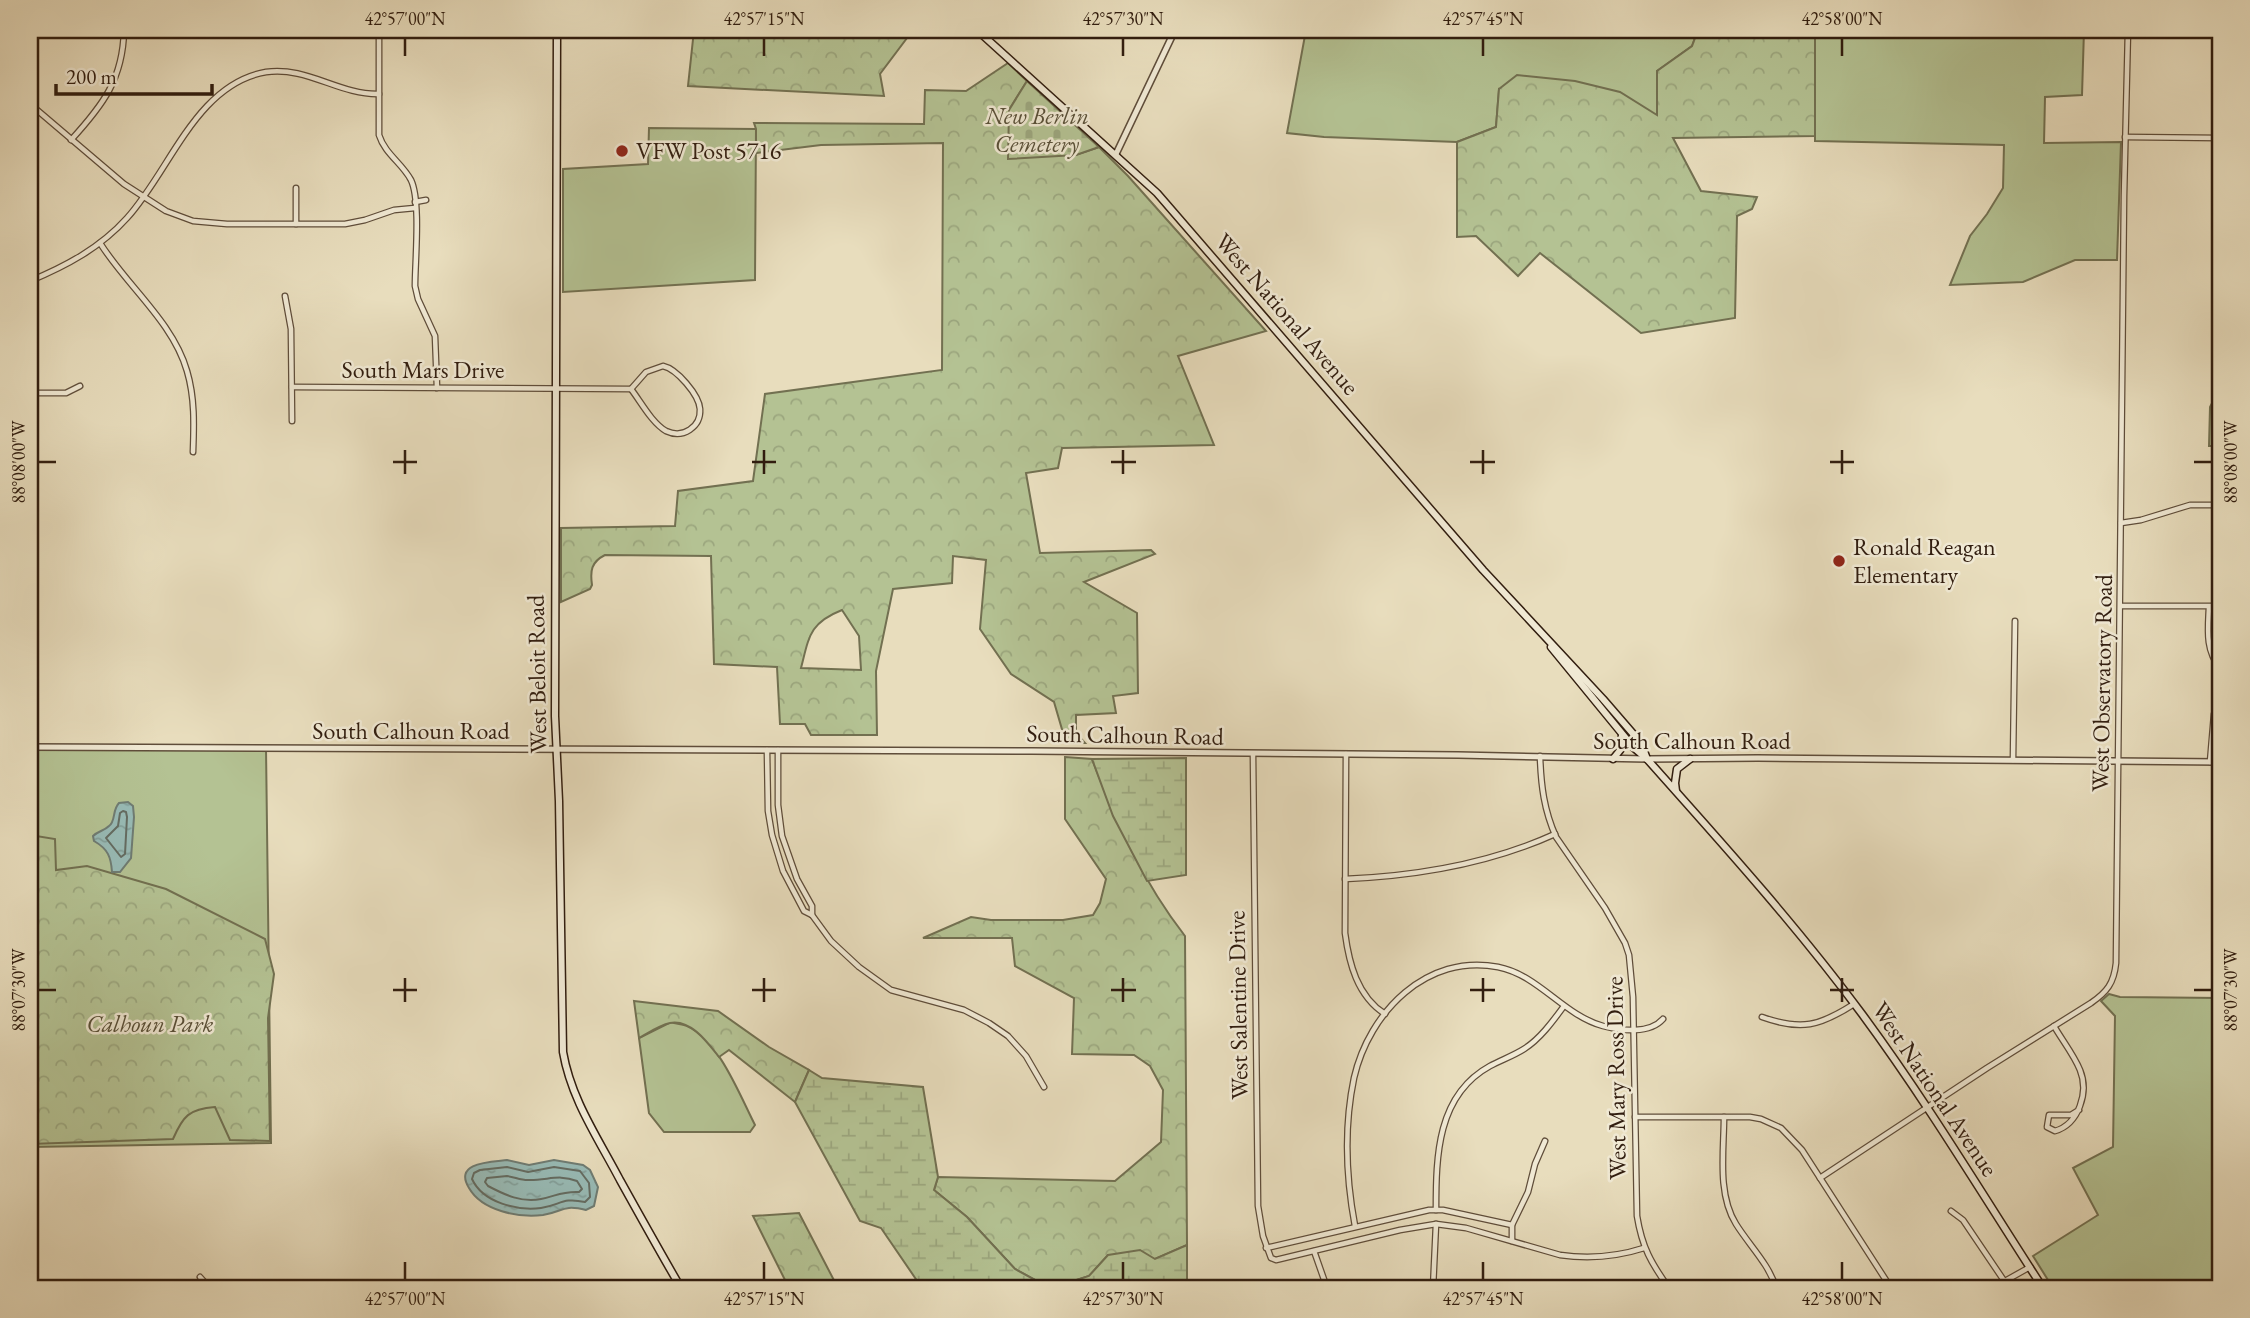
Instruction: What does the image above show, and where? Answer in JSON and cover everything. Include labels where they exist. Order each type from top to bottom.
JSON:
[{"type":"main road","name":"West Beloit Road","points":[[557,30],[554,627],[562,1037],[565,1063],[582,1111],[637,1214],[681,1288]]},
{"type":"main road","name":"West National Avenue","points":[[977,30],[1116,154],[1167,204],[1548,642],[1577,682],[1619,731],[1677,792],[1788,920],[1854,1003],[1927,1108],[2043,1288]]},
{"type":"main road","name":"West National Avenue","points":[[1548,642],[1564,655],[1642,743],[1647,759]]},
{"type":"main road","points":[[1613,759],[1623,745],[1619,731]]},
{"type":"main road","points":[[1677,792],[1676,772],[1690,759]]},
{"type":"street","points":[[71,140],[101,105],[112,86],[121,64],[124,30]]},
{"type":"street","points":[[379,30],[379,116],[382,143],[411,180],[415,205],[415,286],[435,336],[437,388]]},
{"type":"street","points":[[1116,154],[1173,30]]},
{"type":"street","name":"West Observatory Road","points":[[1820,1178],[2106,993],[2115,974],[2128,30]]},
{"type":"street","points":[[30,281],[69,264],[100,243],[125,220],[203,110],[221,92],[240,80],[264,72],[294,71],[355,92],[379,94]]},
{"type":"street","points":[[30,104],[143,197],[166,211],[193,221],[227,224],[355,223],[426,200]]},
{"type":"street","points":[[2125,137],[2220,138]]},
{"type":"street","points":[[296,188],[296,224]]},
{"type":"street","points":[[100,243],[170,335],[183,359],[194,407],[193,452]]},
{"type":"street","points":[[285,296],[290,329],[292,421]]},
{"type":"street","points":[[655,367],[671,368],[678,373],[699,402],[699,419],[694,428],[685,432],[666,430],[658,424],[631,389],[646,372],[655,367]]},
{"type":"street","points":[[30,369],[30,446]]},
{"type":"street","points":[[30,393],[65,393],[80,386]]},
{"type":"street","name":"South Mars Drive","points":[[292,387],[631,389]]},
{"type":"street","points":[[2121,523],[2152,518],[2190,505],[2220,505]]},
{"type":"street","points":[[2121,606],[2220,607]]},
{"type":"street","points":[[2209,607],[2209,644],[2211,654],[2220,668]]},
{"type":"street","points":[[2013,760],[2015,621]]},
{"type":"street","points":[[2210,762],[2214,714],[2220,696]]},
{"type":"street","name":"South Calhoun Road","points":[[30,747],[778,750],[2220,762]]},
{"type":"street","points":[[767,750],[768,811],[772,835],[786,878],[804,911],[811,915],[831,941],[859,967],[891,990],[964,1010],[1008,1036],[1026,1056],[1044,1087]]},
{"type":"street","points":[[778,750],[778,805],[782,833],[795,874],[812,906],[811,915]]},
{"type":"street","name":"West Salentine Drive","points":[[1253,754],[1260,1222],[1270,1258],[1276,1260],[1314,1251]]},
{"type":"street","points":[[1346,754],[1345,933],[1359,985],[1385,1014]]},
{"type":"street","name":"West Mary Ross Drive","points":[[1540,756],[1544,802],[1555,834],[1625,943],[1632,972],[1637,1216],[1644,1248],[1670,1288]]},
{"type":"street","points":[[772,835],[782,833]]},
{"type":"street","points":[[1345,880],[1472,863],[1508,854],[1555,834]]},
{"type":"street","points":[[786,878],[795,874]]},
{"type":"street","points":[[1355,1226],[1348,1166],[1350,1103],[1355,1076],[1363,1052],[1385,1014],[1413,985],[1429,975],[1463,965],[1499,967],[1532,982],[1564,1006],[1598,1024],[1634,1030],[1652,1028],[1663,1019]]},
{"type":"street","points":[[1762,1017],[1786,1025],[1811,1025],[1827,1020],[1854,1003]]},
{"type":"street","points":[[1436,1210],[1442,1130],[1458,1092],[1471,1078],[1524,1049],[1564,1006]]},
{"type":"street","points":[[2054,1026],[2080,1070],[2083,1091],[2079,1110],[2060,1130],[2052,1131],[2047,1127],[2049,1115],[2071,1115],[2079,1110]]},
{"type":"street","points":[[1635,1117],[1750,1117],[1768,1122],[1789,1134],[1891,1288]]},
{"type":"street","points":[[1724,1117],[1725,1191],[1728,1208],[1765,1265],[1776,1288]]},
{"type":"street","points":[[1513,1241],[1512,1225],[1528,1192],[1545,1140]]},
{"type":"street","points":[[1266,1248],[1436,1210],[1463,1213],[1512,1225]]},
{"type":"street","points":[[1951,1211],[1963,1220],[2009,1288]]},
{"type":"street","points":[[1327,1288],[1314,1251],[1411,1227],[1436,1224],[1466,1228],[1560,1255],[1584,1258],[1644,1248]]},
{"type":"street","points":[[1433,1288],[1436,1224]]},
{"type":"street","points":[[2005,1281],[2029,1267]]},
{"type":"street","points":[[200,1276],[210,1288]]},
{"type":"green space","points":[[694,30],[913,30],[880,74],[884,96],[688,86]]},
{"type":"green space","points":[[1306,30],[1698,30],[1692,46],[1657,71],[1657,116],[1499,89],[1496,127],[1457,142],[1287,133]]},
{"type":"green space","points":[[1698,30],[1815,30],[1815,136],[1673,138],[1701,191],[1757,197],[1752,209],[1737,216],[1735,318],[1641,333],[1540,253],[1518,276],[1476,236],[1457,237],[1457,142],[1496,127],[1499,89],[1517,75],[1575,81],[1620,92],[1657,115],[1657,71],[1692,46]]},
{"type":"green space","points":[[1815,30],[2084,30],[2082,95],[2045,97],[2044,143],[2121,142],[2117,260],[2075,260],[2023,282],[1950,285],[1970,236],[2003,188],[2004,145],[1815,141]]},
{"type":"green space","points":[[1008,63],[1027,81],[1009,110],[1076,155],[1099,147],[1266,331],[1178,356],[1214,445],[1062,448],[1058,468],[1026,473],[1040,553],[1151,550],[1155,554],[1084,582],[1137,613],[1138,693],[1113,696],[1116,713],[1076,715],[1076,733],[1085,743],[1066,743],[1054,702],[1011,674],[980,629],[986,560],[953,556],[952,583],[893,589],[876,671],[877,735],[811,735],[805,724],[780,724],[777,667],[714,664],[711,556],[605,555],[593,567],[590,589],[561,602],[561,528],[675,526],[678,491],[753,481],[765,394],[942,370],[943,143],[821,145],[756,153],[754,123],[924,124],[925,90],[966,91]],"holes":[[[842,610],[859,636],[861,670],[801,668],[812,632],[831,615]]]},
{"type":"green space","name":"New Berlin Cemetery","points":[[1027,81],[1099,147],[1076,155],[1008,159],[1009,110]]},
{"type":"green space","points":[[649,128],[756,129],[755,280],[563,292],[563,169],[648,164]]},
{"type":"green space","points":[[2220,388],[2220,446],[2209,446],[2210,407]]},
{"type":"green space","name":"Calhoun Park","points":[[30,747],[266,748],[271,1143],[30,1147]]},
{"type":"green space","points":[[1065,757],[1092,759],[1143,873],[1185,936],[1187,1245],[1155,1259],[1108,1255],[1089,1276],[1061,1285],[1046,1286],[1015,1269],[967,1217],[934,1190],[938,1177],[1115,1181],[1161,1142],[1163,1090],[1150,1066],[1134,1055],[1072,1054],[1074,998],[1015,966],[1012,938],[923,938],[971,917],[991,920],[1063,920],[1093,915],[1100,903],[1106,879],[1065,819]]},
{"type":"green space","points":[[1186,758],[1186,875],[1147,881],[1113,816],[1092,759]]},
{"type":"green space","name":"Calhoun Park","points":[[30,835],[55,839],[56,870],[87,866],[166,889],[265,939],[274,974],[268,1018],[270,1141],[230,1140],[215,1107],[188,1115],[173,1139],[30,1144]]},
{"type":"green space","points":[[2109,994],[2120,997],[2220,998],[2220,1288],[2053,1288],[2033,1256],[2098,1215],[2073,1168],[2113,1147],[2115,1016],[2101,1001]]},
{"type":"green space","points":[[634,1001],[718,1011],[769,1047],[809,1070],[795,1102],[729,1050],[719,1057],[698,1033],[685,1025],[666,1024],[639,1038]]},
{"type":"green space","points":[[671,1022],[685,1025],[698,1033],[719,1056],[755,1125],[750,1132],[664,1132],[649,1113],[639,1038]]},
{"type":"green space","points":[[809,1070],[822,1078],[923,1087],[938,1177],[934,1190],[967,1217],[1015,1269],[1046,1286],[1061,1285],[1089,1276],[1108,1255],[1140,1250],[1155,1259],[1187,1245],[1187,1288],[922,1288],[881,1228],[860,1221],[795,1102]]},
{"type":"green space","points":[[799,1213],[838,1288],[789,1288],[753,1216]]},
{"type":"water","points":[[128,802],[133,806],[134,817],[131,858],[120,872],[112,872],[108,854],[94,841],[93,836],[111,824],[119,803]]},
{"type":"water","points":[[507,1160],[529,1165],[554,1160],[583,1165],[590,1170],[598,1187],[594,1206],[586,1210],[567,1208],[533,1216],[512,1214],[492,1207],[475,1196],[465,1179],[466,1173],[476,1165]]},
{"type":"place","name":"VFW Post 5716","points":[[622,151]]},
{"type":"place","name":"Ronald Reagan Elementary","points":[[1839,561]]}]
